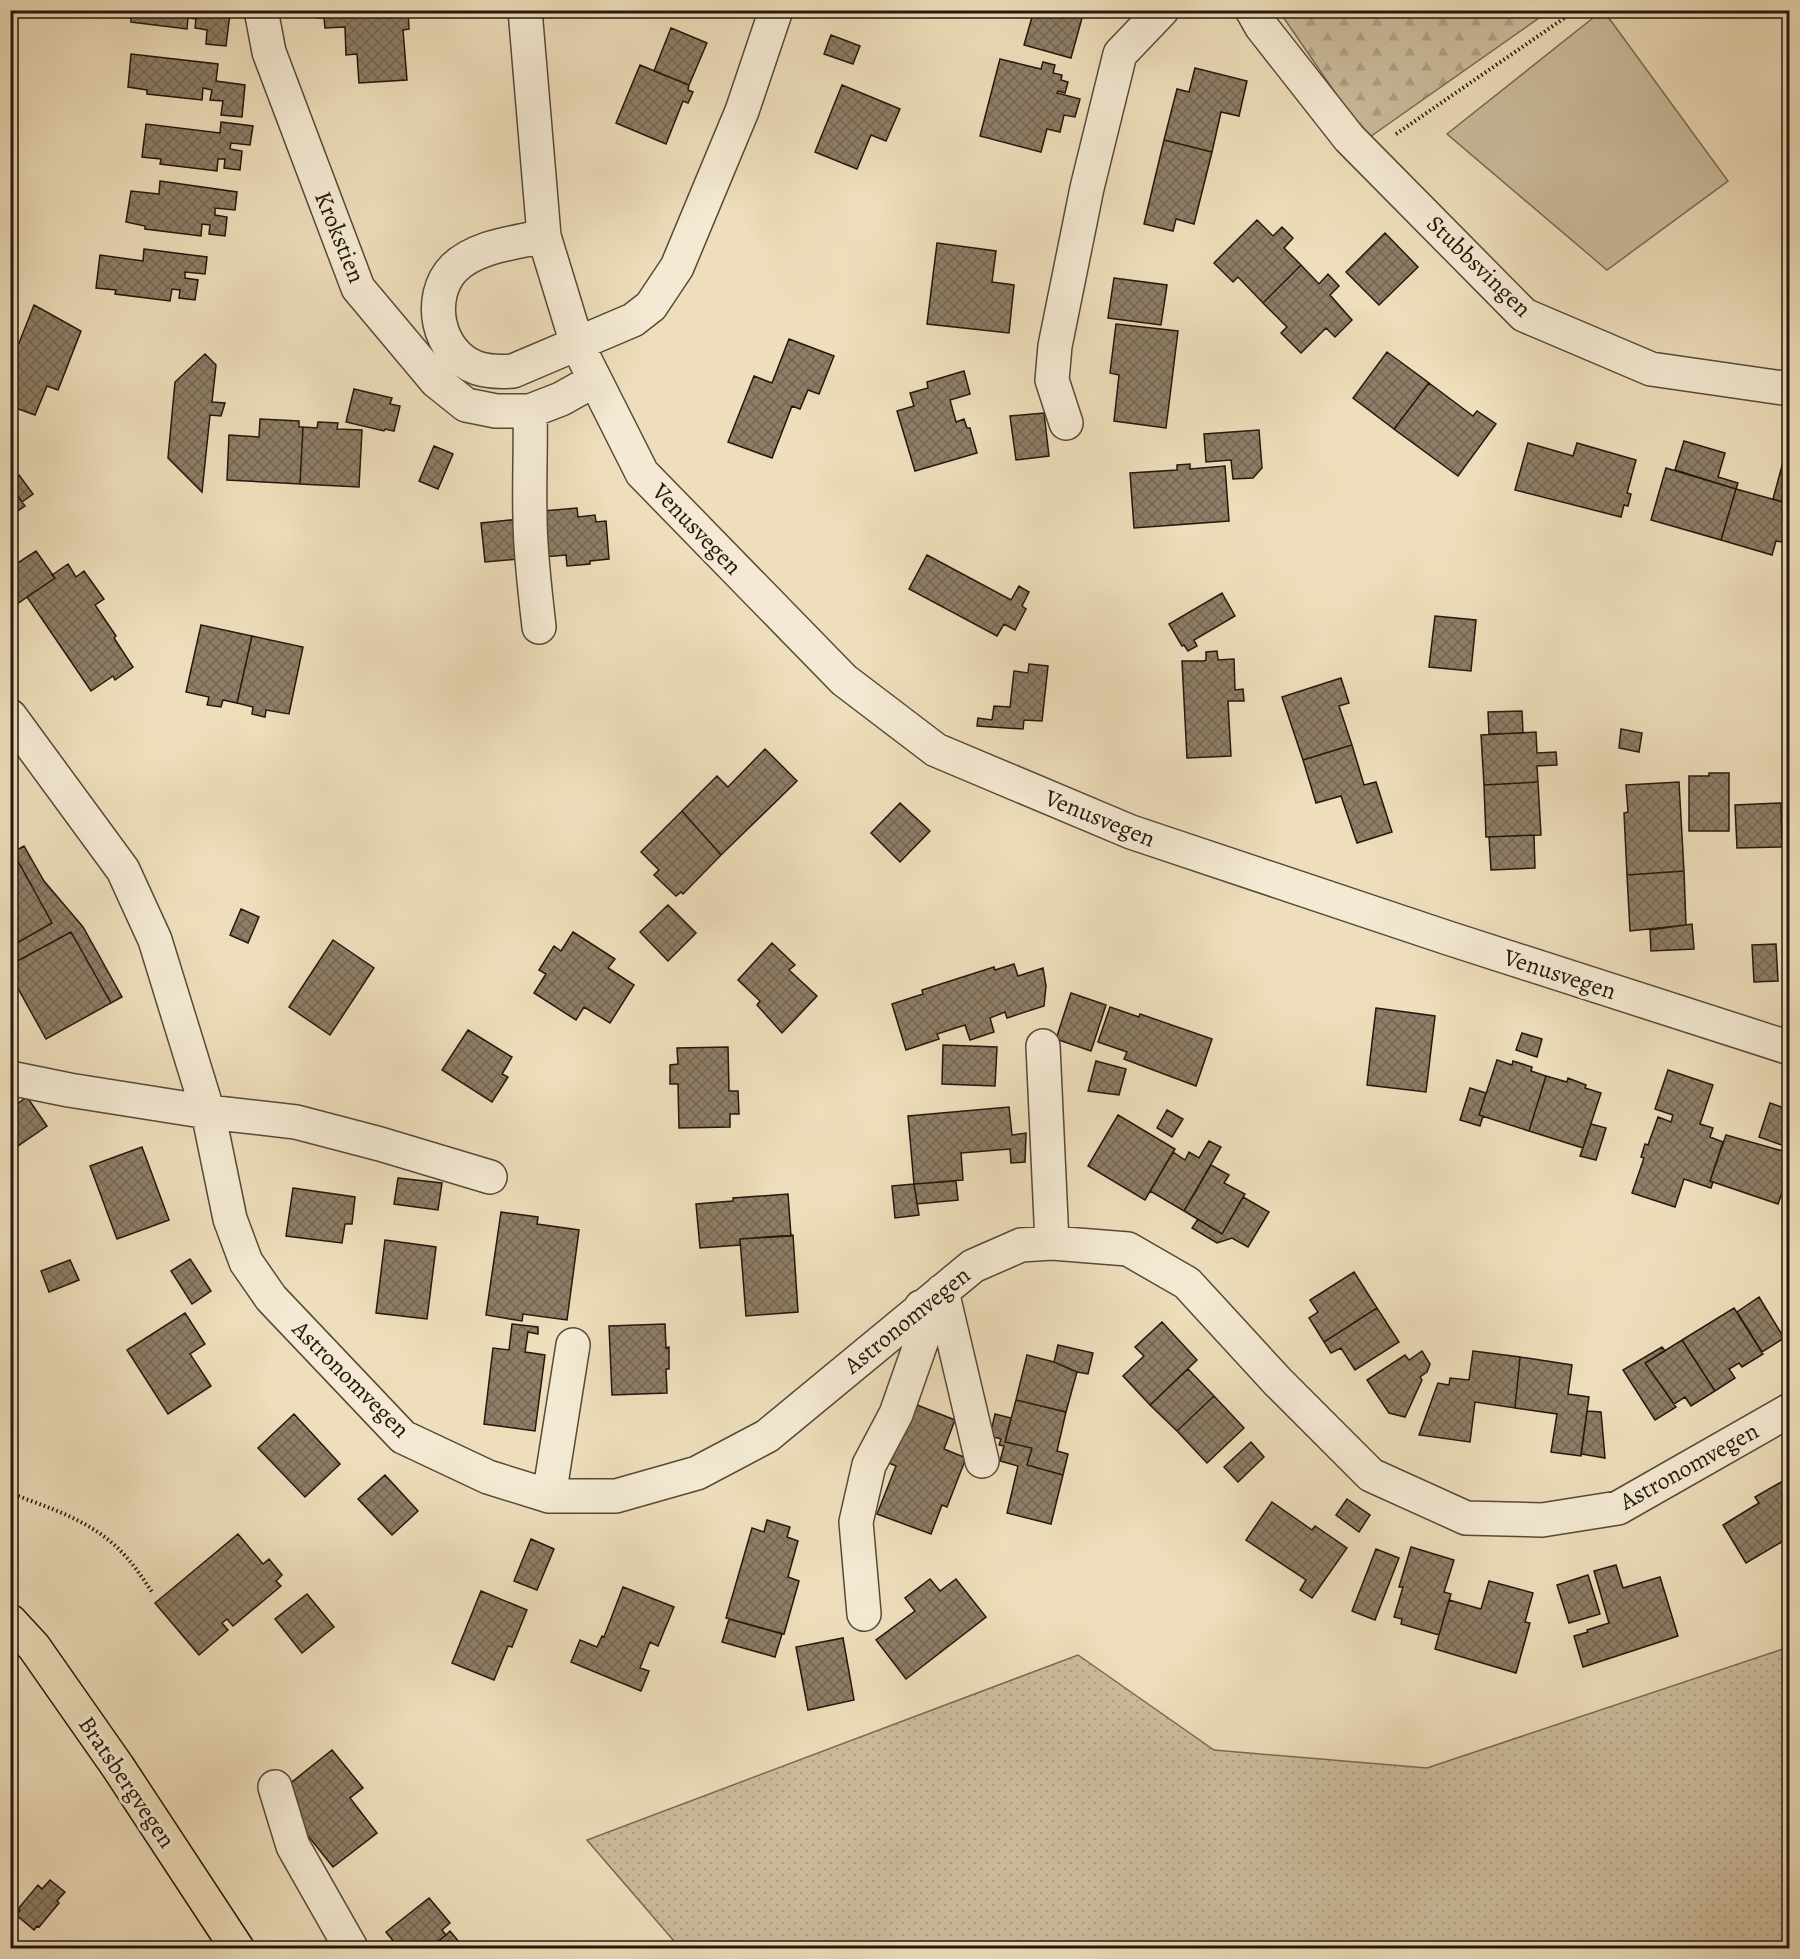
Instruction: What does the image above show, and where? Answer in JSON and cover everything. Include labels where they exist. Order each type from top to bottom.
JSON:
[{"type":"main road","name":"Bratsbergvegen","points":[[10,1621],[34,1647],[118,1767],[237,1948]]},
{"type":"street","name":"Krokstien","points":[[261,10],[269,52],[358,288],[436,381],[466,405],[496,411],[530,411],[561,399],[595,381]]},
{"type":"street","name":"Venusvegen","points":[[525,10],[544,236],[578,344],[595,381],[642,473],[844,680],[936,750],[1131,832],[1448,938],[1790,1048]]},
{"type":"street","points":[[544,236],[487,250],[469,257],[454,268],[443,285],[438,304],[439,324],[446,341],[458,357],[475,367],[494,372],[513,371],[633,320],[651,306],[677,267],[742,111],[776,10]]},
{"type":"street","points":[[1066,423],[1052,381],[1055,346],[1087,188],[1120,54],[1162,10]]},
{"type":"street","name":"Stubbsvingen","points":[[1252,10],[1261,26],[1349,138],[1524,315],[1651,369],[1790,389]]},
{"type":"street","points":[[530,411],[532,570],[539,627]]},
{"type":"street","name":"Astronomvegen","points":[[10,716],[123,870],[155,940],[208,1112],[230,1219],[246,1262],[271,1298],[403,1437],[488,1477],[549,1496],[616,1496],[697,1473],[767,1436],[973,1266],[1021,1245],[1052,1243],[1128,1249],[1186,1283],[1278,1382],[1371,1474],[1466,1518],[1542,1520],[1618,1508],[1790,1410]]},
{"type":"street","points":[[1043,1046],[1052,1243]]},
{"type":"street","points":[[10,1078],[69,1090],[208,1112],[296,1122],[490,1177]]},
{"type":"street","points":[[931,1299],[982,1461]]},
{"type":"street","points":[[864,1614],[856,1522],[869,1465],[896,1414],[922,1337],[931,1299]]},
{"type":"street","points":[[549,1496],[573,1345]]},
{"type":"street","points":[[275,1787],[293,1846],[351,1948]]},
{"type":"path","points":[[1366,155],[1576,10]]},
{"type":"path","points":[[10,1493],[85,1525],[110,1541],[130,1560],[152,1592]]},
{"type":"green space","points":[[1603,10],[1728,181],[1607,270],[1447,134]]},
{"type":"green space","points":[[1279,11],[1549,11],[1367,139]]},
{"type":"green space","points":[[1789,1647],[1789,1948],[680,1948],[587,1840],[1078,1655],[1214,1750],[1427,1768]]},
{"type":"building","points":[[113,10],[212,10],[230,13],[226,46],[206,44],[207,30],[195,28],[196,19],[188,18],[187,29],[131,22],[131,18],[113,16]]},
{"type":"building","points":[[316,10],[408,10],[409,29],[403,30],[407,80],[359,83],[357,54],[346,55],[345,27],[325,28],[324,18],[317,18]]},
{"type":"building","points":[[1034,10],[1055,10],[1082,18],[1071,58],[1024,45]]},
{"type":"building","points":[[671,28],[707,43],[689,85],[654,71]]},
{"type":"building","points":[[831,35],[860,46],[853,64],[824,54]]},
{"type":"building","points":[[131,54],[218,64],[216,81],[245,85],[242,117],[221,115],[223,101],[210,100],[212,90],[203,88],[202,100],[147,94],[147,90],[128,87]]},
{"type":"building","points":[[1000,59],[1041,69],[1043,62],[1055,65],[1053,73],[1062,75],[1061,80],[1068,82],[1065,93],[1058,91],[1057,93],[1080,99],[1075,117],[1064,115],[1060,132],[1047,129],[1041,152],[980,136]]},
{"type":"building","points":[[640,65],[689,85],[688,90],[693,92],[688,103],[683,101],[666,144],[616,123]]},
{"type":"building","points":[[1195,68],[1247,81],[1239,116],[1221,112],[1212,152],[1164,140],[1177,89],[1189,92]]},
{"type":"building","points":[[842,85],[900,109],[886,141],[871,135],[857,169],[815,152]]},
{"type":"building","points":[[221,122],[253,126],[250,145],[231,143],[230,149],[242,151],[240,170],[224,168],[225,159],[218,159],[217,171],[160,164],[161,159],[142,157],[146,124],[220,133]]},
{"type":"building","points":[[1164,140],[1212,152],[1194,224],[1176,219],[1173,231],[1144,224]]},
{"type":"building","points":[[160,181],[237,192],[235,210],[215,208],[215,215],[227,217],[225,236],[209,234],[210,225],[202,224],[201,236],[145,229],[145,226],[126,222],[131,191],[159,194]]},
{"type":"building","points":[[1257,220],[1273,236],[1282,227],[1293,238],[1284,248],[1301,265],[1263,303],[1238,277],[1233,282],[1214,263]]},
{"type":"building","points":[[1385,233],[1418,267],[1379,305],[1346,272]]},
{"type":"building","points":[[937,243],[996,251],[992,282],[1014,285],[1009,333],[927,324]]},
{"type":"building","points":[[144,249],[207,257],[205,274],[185,272],[185,278],[198,280],[195,300],[179,298],[180,290],[172,289],[170,301],[115,294],[116,290],[96,288],[100,255],[143,261]]},
{"type":"building","points":[[1301,265],[1319,284],[1328,274],[1339,286],[1330,295],[1352,320],[1335,337],[1326,328],[1301,353],[1281,333],[1287,327],[1263,303]]},
{"type":"building","points":[[1114,278],[1167,285],[1161,325],[1108,318]]},
{"type":"building","points":[[34,305],[81,331],[58,390],[47,386],[35,415],[10,406],[10,339],[19,343]]},
{"type":"building","points":[[1116,324],[1178,331],[1166,428],[1114,421],[1119,375],[1110,373]]},
{"type":"building","points":[[789,339],[834,356],[819,394],[808,390],[800,409],[792,406],[772,458],[728,442],[754,376],[772,383]]},
{"type":"building","points":[[1387,352],[1429,383],[1394,429],[1353,398]]},
{"type":"building","points":[[205,354],[216,365],[212,402],[225,403],[221,416],[210,415],[202,492],[168,458],[175,382]]},
{"type":"building","points":[[964,371],[970,394],[950,400],[956,422],[964,419],[967,428],[970,428],[977,453],[915,471],[897,411],[914,406],[910,393],[928,388],[927,382]]},
{"type":"building","points":[[1429,383],[1473,416],[1477,411],[1496,424],[1458,476],[1394,429]]},
{"type":"building","points":[[354,389],[392,398],[390,404],[400,406],[394,431],[385,429],[384,431],[346,422]]},
{"type":"building","points":[[1044,413],[1049,456],[1016,460],[1010,416]]},
{"type":"building","points":[[260,419],[299,421],[299,427],[303,427],[300,484],[227,480],[229,435],[259,437]]},
{"type":"building","points":[[318,422],[338,423],[337,429],[362,430],[359,487],[300,484],[303,427],[317,428]]},
{"type":"building","points":[[1259,430],[1262,468],[1253,478],[1233,479],[1231,460],[1206,462],[1204,434]]},
{"type":"building","points":[[1684,441],[1725,453],[1718,477],[1738,483],[1736,489],[1675,470]]},
{"type":"building","points":[[1528,443],[1573,456],[1577,443],[1636,460],[1627,493],[1631,494],[1628,506],[1624,505],[1621,517],[1515,490]]},
{"type":"building","points":[[434,446],[453,454],[438,489],[419,481]]},
{"type":"building","points":[[1786,451],[1790,452],[1790,504],[1773,499]]},
{"type":"building","points":[[1190,464],[1190,469],[1225,466],[1229,521],[1134,528],[1130,473],[1177,470],[1177,465]]},
{"type":"building","points":[[1666,468],[1736,489],[1721,540],[1651,520]]},
{"type":"building","points":[[19,475],[33,494],[22,502],[10,485],[10,480]]},
{"type":"building","points":[[10,485],[25,506],[10,516]]},
{"type":"building","points":[[1736,489],[1790,504],[1790,518],[1782,542],[1776,541],[1772,555],[1721,540]]},
{"type":"building","points":[[577,508],[578,517],[595,515],[596,522],[606,521],[609,559],[590,561],[590,564],[567,566],[566,555],[485,562],[481,523],[521,519],[520,513]]},
{"type":"building","points":[[36,551],[55,578],[14,606],[10,601],[10,568]]},
{"type":"building","points":[[927,555],[1011,600],[1019,586],[1029,592],[1022,606],[1026,609],[1015,630],[1004,624],[997,636],[909,589]]},
{"type":"building","points":[[68,564],[76,577],[84,571],[104,599],[95,605],[133,667],[115,680],[113,676],[91,691],[27,597],[55,578],[52,575]]},
{"type":"building","points":[[1222,593],[1235,616],[1194,640],[1197,646],[1188,651],[1184,645],[1182,646],[1169,624]]},
{"type":"building","points":[[1435,616],[1476,620],[1471,671],[1429,667]]},
{"type":"building","points":[[201,625],[252,636],[237,703],[223,700],[221,707],[207,705],[209,697],[186,692]]},
{"type":"building","points":[[252,636],[303,647],[289,714],[266,710],[265,717],[252,714],[253,707],[237,703]]},
{"type":"building","points":[[1217,651],[1218,660],[1234,659],[1235,690],[1243,689],[1244,701],[1228,701],[1231,756],[1187,758],[1182,661],[1204,661],[1206,652]]},
{"type":"building","points":[[1029,664],[1048,666],[1042,721],[1024,720],[1023,729],[977,726],[978,718],[992,720],[994,706],[1010,707],[1014,671],[1028,673]]},
{"type":"building","points":[[1341,678],[1349,703],[1339,706],[1352,745],[1303,760],[1282,697]]},
{"type":"building","points":[[1522,711],[1523,733],[1489,734],[1488,712]]},
{"type":"building","points":[[1621,729],[1642,733],[1639,752],[1619,748]]},
{"type":"building","points":[[1536,732],[1537,753],[1556,752],[1557,765],[1537,766],[1538,782],[1484,785],[1481,735]]},
{"type":"building","points":[[1352,745],[1364,785],[1376,782],[1392,832],[1357,843],[1341,796],[1316,803],[1303,760]]},
{"type":"building","points":[[765,749],[797,781],[721,855],[682,811],[717,776],[728,787]]},
{"type":"building","points":[[1709,773],[1729,773],[1729,831],[1689,831],[1689,776],[1709,776]]},
{"type":"building","points":[[1538,782],[1541,835],[1486,837],[1484,785]]},
{"type":"building","points":[[1679,782],[1684,871],[1627,875],[1624,813],[1628,812],[1626,785]]},
{"type":"building","points":[[900,803],[930,831],[900,862],[871,833]]},
{"type":"building","points":[[1781,803],[1782,847],[1737,848],[1735,805]]},
{"type":"building","points":[[682,811],[721,855],[683,894],[681,892],[676,896],[654,875],[659,870],[641,852]]},
{"type":"building","points":[[1534,835],[1535,868],[1491,870],[1489,837]]},
{"type":"building","points":[[24,846],[44,881],[83,927],[122,997],[111,1003],[71,932],[10,965],[10,947],[52,923],[13,852]]},
{"type":"building","points":[[13,852],[52,923],[10,947],[10,853]]},
{"type":"building","points":[[1684,871],[1686,925],[1630,931],[1627,875]]},
{"type":"building","points":[[668,905],[696,933],[668,961],[640,932]]},
{"type":"building","points":[[241,909],[259,917],[248,943],[230,935]]},
{"type":"building","points":[[1692,924],[1694,949],[1651,951],[1650,930]]},
{"type":"building","points":[[71,932],[111,1003],[46,1039],[10,974],[10,965]]},
{"type":"building","points":[[573,932],[615,959],[608,968],[634,985],[610,1023],[584,1007],[576,1020],[534,993],[546,974],[539,970],[554,946],[561,951]]},
{"type":"building","points":[[333,940],[374,968],[330,1035],[289,1007]]},
{"type":"building","points":[[772,943],[795,965],[789,970],[817,996],[782,1033],[757,1005],[760,1001],[738,980]]},
{"type":"building","points":[[1776,944],[1778,981],[1754,982],[1752,945]]},
{"type":"building","points":[[1014,964],[1018,976],[1043,968],[1046,986],[1044,1006],[1007,1018],[1005,1012],[990,1018],[994,1032],[970,1040],[965,1025],[937,1034],[939,1039],[906,1050],[892,1004],[923,994],[922,990],[994,967],[995,970]]},
{"type":"building","points":[[1071,993],[1106,1005],[1091,1051],[1056,1039]]},
{"type":"building","points":[[1110,1007],[1139,1017],[1140,1014],[1212,1039],[1196,1086],[1124,1059],[1127,1052],[1098,1042]]},
{"type":"building","points":[[1376,1008],[1435,1016],[1426,1092],[1367,1085]]},
{"type":"building","points":[[468,1030],[512,1057],[502,1074],[508,1077],[492,1102],[442,1070]]},
{"type":"building","points":[[1522,1033],[1542,1039],[1537,1057],[1516,1050]]},
{"type":"building","points":[[943,1045],[997,1047],[995,1086],[942,1084]]},
{"type":"building","points":[[728,1047],[729,1091],[738,1091],[739,1114],[730,1114],[730,1127],[679,1128],[678,1084],[670,1084],[670,1065],[678,1064],[677,1048]]},
{"type":"building","points":[[1497,1060],[1512,1065],[1513,1061],[1532,1067],[1531,1071],[1546,1076],[1529,1131],[1479,1115]]},
{"type":"building","points":[[1096,1061],[1126,1069],[1119,1095],[1088,1091]]},
{"type":"building","points":[[1668,1070],[1713,1085],[1700,1124],[1713,1128],[1710,1137],[1723,1142],[1710,1181],[1713,1182],[1711,1188],[1684,1179],[1675,1207],[1632,1193],[1644,1158],[1641,1157],[1645,1144],[1648,1145],[1658,1117],[1671,1122],[1673,1115],[1655,1109]]},
{"type":"building","points":[[1546,1076],[1567,1082],[1568,1078],[1586,1085],[1585,1088],[1601,1093],[1583,1148],[1529,1131]]},
{"type":"building","points":[[1470,1088],[1486,1093],[1479,1115],[1483,1116],[1480,1126],[1460,1120]]},
{"type":"building","points":[[27,1097],[47,1126],[12,1150],[10,1148],[10,1109]]},
{"type":"building","points":[[1770,1103],[1790,1110],[1790,1148],[1759,1137]]},
{"type":"building","points":[[1009,1107],[1012,1135],[1026,1133],[1025,1162],[1011,1163],[1010,1149],[961,1153],[963,1180],[914,1184],[908,1116]]},
{"type":"building","points":[[1167,1110],[1183,1119],[1172,1137],[1157,1128]]},
{"type":"building","points":[[1118,1115],[1175,1149],[1145,1200],[1088,1166]]},
{"type":"building","points":[[1591,1124],[1606,1128],[1596,1160],[1580,1156]]},
{"type":"building","points":[[1726,1135],[1790,1153],[1790,1170],[1778,1204],[1710,1181]]},
{"type":"building","points":[[1209,1141],[1221,1147],[1184,1211],[1150,1191],[1173,1152],[1185,1160],[1189,1152],[1199,1158]]},
{"type":"building","points":[[142,1147],[169,1220],[117,1239],[90,1166]]},
{"type":"building","points":[[1211,1165],[1229,1175],[1224,1183],[1245,1194],[1222,1234],[1184,1211]]},
{"type":"building","points":[[398,1178],[442,1183],[438,1210],[394,1204]]},
{"type":"building","points":[[956,1181],[958,1200],[917,1204],[914,1184]]},
{"type":"building","points":[[914,1184],[919,1215],[895,1218],[892,1186]]},
{"type":"building","points":[[293,1188],[355,1197],[352,1224],[345,1224],[342,1243],[286,1236]]},
{"type":"building","points":[[788,1194],[791,1236],[740,1239],[740,1245],[700,1248],[696,1204],[733,1201],[733,1198]]},
{"type":"building","points":[[1243,1197],[1269,1212],[1248,1247],[1232,1238],[1217,1243],[1192,1228],[1198,1219],[1222,1234]]},
{"type":"building","points":[[501,1212],[538,1217],[537,1224],[579,1230],[567,1320],[523,1314],[522,1321],[486,1315]]},
{"type":"building","points":[[793,1235],[798,1312],[746,1316],[740,1239]]},
{"type":"building","points":[[385,1240],[436,1247],[427,1319],[376,1313]]},
{"type":"building","points":[[190,1259],[211,1291],[192,1304],[171,1271]]},
{"type":"building","points":[[70,1260],[79,1280],[49,1292],[41,1271]]},
{"type":"building","points":[[1354,1272],[1377,1308],[1324,1342],[1309,1318],[1318,1312],[1310,1300]]},
{"type":"building","points":[[1759,1297],[1784,1338],[1762,1352],[1737,1312]]},
{"type":"building","points":[[1377,1308],[1399,1342],[1355,1370],[1341,1348],[1331,1353],[1324,1342]]},
{"type":"building","points":[[1734,1308],[1763,1354],[1742,1367],[1739,1363],[1729,1369],[1735,1378],[1715,1391],[1682,1340]]},
{"type":"building","points":[[185,1313],[205,1344],[190,1354],[211,1386],[168,1414],[127,1350]]},
{"type":"building","points":[[1162,1322],[1197,1360],[1150,1405],[1123,1376],[1144,1356],[1135,1347]]},
{"type":"building","points":[[512,1324],[538,1327],[538,1334],[528,1332],[525,1352],[545,1355],[535,1431],[484,1424],[493,1348],[509,1350]]},
{"type":"building","points":[[665,1324],[666,1348],[669,1347],[669,1369],[666,1369],[667,1393],[612,1395],[609,1326]]},
{"type":"building","points":[[1682,1340],[1715,1391],[1691,1406],[1685,1397],[1674,1404],[1645,1363]]},
{"type":"building","points":[[1058,1345],[1093,1353],[1088,1374],[1054,1362]]},
{"type":"building","points":[[1662,1347],[1665,1351],[1645,1363],[1676,1407],[1655,1420],[1623,1370]]},
{"type":"building","points":[[1422,1351],[1430,1364],[1427,1372],[1420,1377],[1422,1380],[1405,1417],[1389,1413],[1367,1380],[1405,1355],[1409,1360]]},
{"type":"building","points":[[1473,1351],[1520,1357],[1515,1408],[1475,1402],[1470,1442],[1419,1435],[1438,1383],[1449,1385],[1450,1378],[1469,1380]]},
{"type":"building","points":[[1027,1355],[1054,1362],[1077,1372],[1066,1412],[1016,1400]]},
{"type":"building","points":[[1520,1357],[1572,1365],[1568,1394],[1589,1397],[1581,1456],[1551,1452],[1557,1414],[1515,1408]]},
{"type":"building","points":[[1188,1369],[1214,1396],[1177,1431],[1150,1405]]},
{"type":"building","points":[[1214,1396],[1244,1428],[1207,1463],[1177,1431]]},
{"type":"building","points":[[1016,1400],[1066,1412],[1057,1451],[1068,1454],[1063,1475],[1027,1465],[1032,1448],[1005,1442]]},
{"type":"building","points":[[907,1401],[955,1420],[944,1449],[966,1458],[947,1507],[942,1505],[931,1534],[877,1514],[896,1466],[884,1461]]},
{"type":"building","points":[[1587,1411],[1601,1412],[1605,1458],[1581,1454]]},
{"type":"building","points":[[294,1414],[340,1464],[305,1497],[258,1448]]},
{"type":"building","points":[[995,1414],[1011,1418],[1005,1442],[1032,1448],[1027,1465],[1063,1475],[1051,1524],[1007,1513],[1018,1466],[1000,1461],[1004,1446],[999,1445],[1001,1439],[990,1436]]},
{"type":"building","points":[[1251,1442],[1264,1457],[1238,1482],[1224,1467]]},
{"type":"building","points":[[385,1475],[418,1511],[392,1535],[358,1499]]},
{"type":"building","points":[[1790,1477],[1790,1537],[1746,1563],[1723,1525],[1759,1503],[1755,1497]]},
{"type":"building","points":[[1347,1499],[1370,1515],[1359,1532],[1336,1515]]},
{"type":"building","points":[[1272,1502],[1312,1530],[1315,1526],[1347,1548],[1312,1598],[1300,1590],[1306,1580],[1246,1540]]},
{"type":"building","points":[[767,1520],[790,1527],[787,1537],[798,1541],[788,1577],[799,1581],[784,1634],[726,1618],[752,1528],[764,1532]]},
{"type":"building","points":[[238,1534],[263,1564],[269,1559],[282,1575],[276,1581],[281,1586],[233,1626],[227,1619],[222,1623],[228,1630],[199,1655],[155,1603]]},
{"type":"building","points":[[531,1539],[554,1549],[537,1590],[514,1581]]},
{"type":"building","points":[[1411,1547],[1454,1560],[1444,1592],[1451,1594],[1439,1635],[1401,1624],[1402,1619],[1394,1617],[1403,1587],[1399,1587]]},
{"type":"building","points":[[1376,1549],[1399,1558],[1375,1620],[1352,1611]]},
{"type":"building","points":[[1616,1565],[1623,1588],[1660,1577],[1678,1636],[1583,1667],[1574,1636],[1609,1623],[1594,1571]]},
{"type":"building","points":[[1588,1575],[1600,1614],[1569,1623],[1557,1585]]},
{"type":"building","points":[[930,1579],[940,1591],[956,1579],[986,1617],[906,1679],[876,1640],[915,1611],[905,1598]]},
{"type":"building","points":[[1489,1581],[1533,1593],[1525,1622],[1530,1623],[1516,1673],[1435,1649],[1449,1600],[1481,1609]]},
{"type":"building","points":[[623,1587],[674,1607],[658,1646],[650,1642],[640,1668],[649,1671],[641,1691],[571,1662],[580,1640],[597,1647],[602,1636],[604,1637]]},
{"type":"building","points":[[481,1591],[527,1610],[512,1647],[508,1646],[494,1680],[452,1663]]},
{"type":"building","points":[[307,1594],[334,1627],[302,1653],[275,1619]]},
{"type":"building","points":[[729,1619],[782,1634],[775,1657],[722,1642]]},
{"type":"building","points":[[843,1638],[854,1700],[808,1710],[796,1647]]},
{"type":"building","points":[[332,1750],[363,1788],[350,1798],[377,1833],[333,1867],[293,1817],[300,1811],[283,1789]]},
{"type":"building","points":[[50,1880],[65,1892],[57,1901],[59,1903],[34,1930],[16,1915],[20,1910],[18,1909],[38,1885],[42,1889]]},
{"type":"building","points":[[429,1898],[450,1923],[442,1930],[446,1935],[429,1948],[399,1948],[386,1932]]},
{"type":"building","points":[[450,1931],[464,1948],[429,1948],[446,1935]]}]
